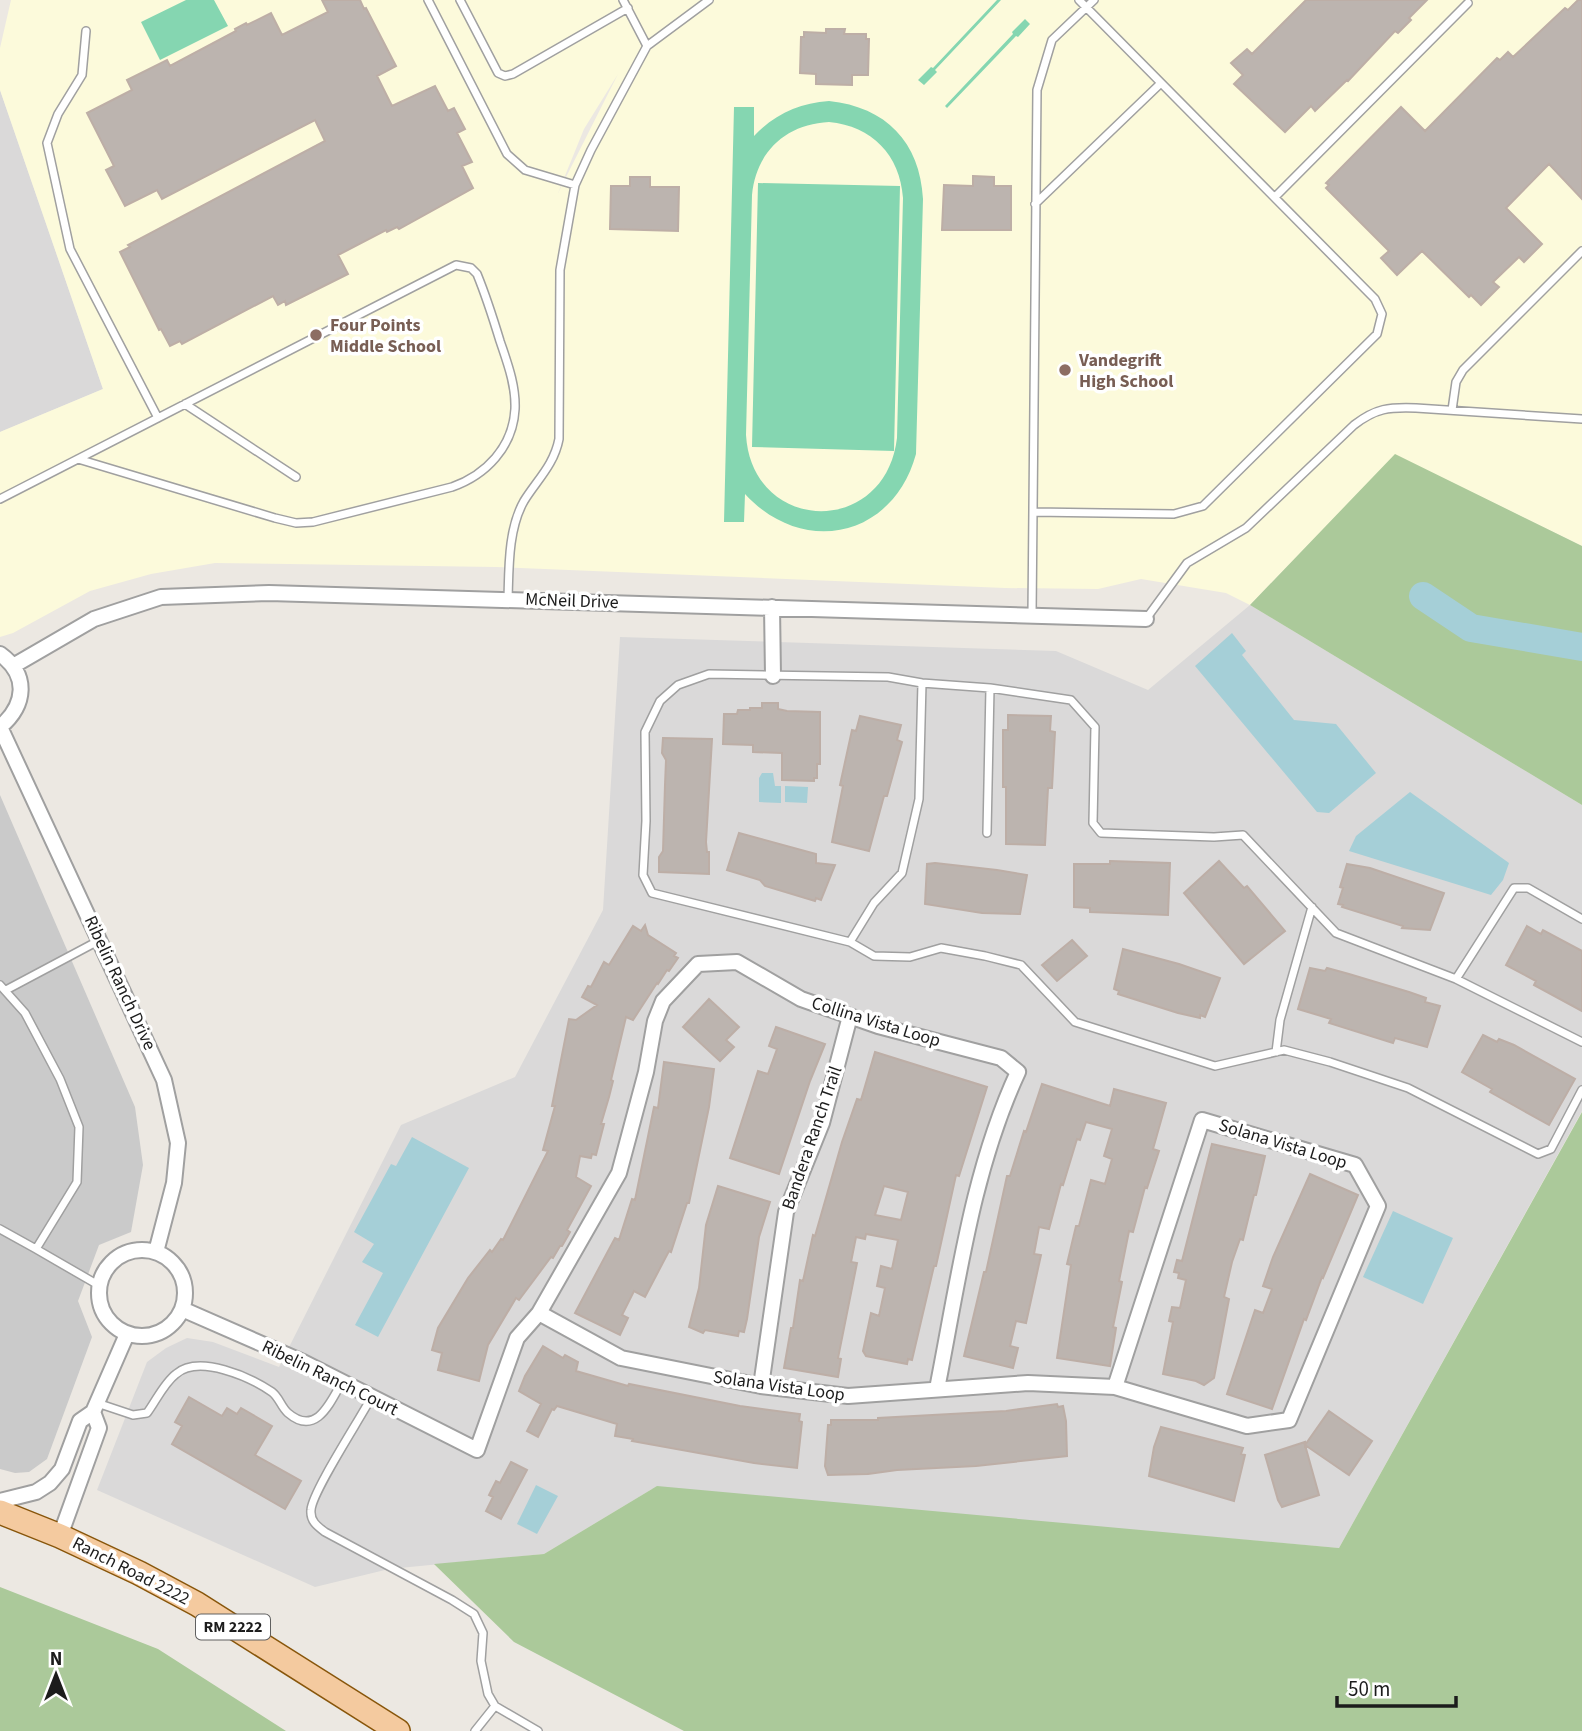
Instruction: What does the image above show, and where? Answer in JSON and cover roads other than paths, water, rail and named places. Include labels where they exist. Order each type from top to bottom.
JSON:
[{"type":"main road","name":"Ranch Road 2222","points":[[0,1512],[60,1536],[197,1604],[398,1731]]},
{"type":"street","name":"McNeil Drive","points":[[13,666],[94,619],[161,597],[269,593],[1146,619]]},
{"type":"street","points":[[772,607],[773,676]]},
{"type":"street","points":[[0,654],[13,666],[21,692],[18,706],[11,718],[0,727]]},
{"type":"street","name":"Ribelin Ranch Drive","points":[[0,727],[164,1080],[178,1143],[168,1214],[156,1252]]},
{"type":"street","name":"Collina Vista Loop","points":[[477,1450],[517,1338],[539,1313],[619,1173],[663,1001],[698,964],[737,962],[801,999],[878,1026],[1001,1058],[1018,1072],[1003,1104],[976,1195],[936,1389]]},
{"type":"street","name":"Bandera Ranch Trail","points":[[761,1386],[786,1212],[821,1123],[850,1016]]},
{"type":"street","name":"Solana Vista Loop","points":[[539,1313],[621,1358],[761,1386],[848,1396],[1028,1383],[1115,1387],[1247,1426],[1289,1420],[1378,1206],[1354,1165],[1202,1119],[1115,1387]]},
{"type":"street","points":[[139,1250],[156,1252],[178,1269],[184,1282],[182,1309],[173,1323],[160,1332],[144,1336],[128,1334],[113,1325],[103,1312],[99,1295],[101,1279],[110,1264],[123,1254],[139,1250]]},
{"type":"street","name":"Ribelin Ranch Court","points":[[182,1309],[303,1362],[477,1450]]},
{"type":"street","points":[[0,1501],[36,1492],[50,1483],[62,1469],[80,1421],[95,1408],[128,1334]]},
{"type":"street","points":[[60,1536],[99,1428],[95,1408]]},
{"type":"lane","points":[[428,0],[507,154],[525,170],[575,185]]},
{"type":"lane","points":[[460,0],[498,73],[505,76],[513,74],[628,8]]},
{"type":"lane","points":[[623,0],[648,46]]},
{"type":"lane","points":[[508,599],[514,527],[523,502],[556,453],[559,439],[560,270],[575,185],[591,150],[648,46],[709,0]]},
{"type":"lane","points":[[1033,512],[1174,514],[1203,506],[1377,334],[1382,314],[1375,299],[1079,0]]},
{"type":"lane","points":[[1032,615],[1037,90],[1052,40],[1094,0]]},
{"type":"lane","points":[[1275,197],[1468,3]]},
{"type":"lane","points":[[86,31],[82,75],[58,114],[47,143],[69,249],[158,418]]},
{"type":"lane","points":[[1035,204],[1161,83]]},
{"type":"lane","points":[[1452,410],[1456,382],[1463,370],[1582,251]]},
{"type":"lane","points":[[0,499],[456,265],[471,268],[477,274],[512,377],[515,408],[507,440],[500,453],[469,481],[313,522],[296,523],[275,518],[78,459]]},
{"type":"lane","points":[[186,404],[296,477]]},
{"type":"lane","points":[[1146,619],[1187,563],[1246,528],[1370,413],[1391,407],[1582,419]]},
{"type":"lane","points":[[1582,1042],[1455,979],[1336,933],[1244,835],[1214,837],[1101,832],[1093,823],[1095,727],[1071,700],[888,677],[709,674],[678,685],[660,701],[645,732],[646,821],[643,875],[652,893],[850,942],[874,956],[910,957],[941,948],[1021,965],[1075,1022],[1215,1066],[1284,1050],[1329,1062],[1408,1088],[1538,1154],[1551,1149],[1582,1090]]},
{"type":"lane","points":[[850,942],[874,903],[902,873],[919,799],[922,683]]},
{"type":"lane","points":[[987,833],[990,688]]},
{"type":"lane","points":[[1455,979],[1514,888],[1528,888],[1582,919]]},
{"type":"lane","points":[[1276,1052],[1280,1020],[1312,907]]},
{"type":"lane","points":[[36,1249],[77,1182],[79,1127],[60,1079],[25,1013],[3,987],[100,940]]},
{"type":"lane","points":[[0,1229],[100,1286]]},
{"type":"lane","points":[[95,1408],[133,1415],[147,1413],[176,1373],[194,1365],[207,1365],[274,1393],[285,1411],[298,1420],[312,1421],[325,1413],[342,1382]]},
{"type":"lane","points":[[371,1398],[314,1498],[312,1518],[325,1532],[474,1614],[482,1633],[481,1661],[488,1694],[495,1706],[538,1731]]},
{"type":"lane","points":[[475,1731],[495,1706]]},
{"type":"water","points":[[1232,633],[1246,651],[1242,655],[1294,720],[1336,724],[1376,773],[1329,813],[1317,812],[1195,666]]},
{"type":"water","points":[[762,773],[773,773],[775,786],[781,786],[781,803],[759,802],[759,778]]},
{"type":"water","points":[[785,786],[808,787],[807,803],[785,802]]},
{"type":"water","points":[[1410,792],[1509,863],[1503,880],[1491,895],[1349,851],[1356,836]]},
{"type":"water","points":[[412,1137],[469,1168],[378,1337],[355,1325],[383,1273],[362,1262],[374,1244],[354,1232],[391,1164],[396,1166]]},
{"type":"water","points":[[1393,1211],[1453,1238],[1423,1304],[1363,1277]]},
{"type":"water","points":[[536,1485],[558,1496],[537,1534],[517,1524]]},
{"type":"waterway","points":[[1423,596],[1471,628],[1582,647]]},
{"type":"place","name":"Four Points Middle School","points":[[316,335]]},
{"type":"place","name":"Vandegrift High School","points":[[1065,370]]}]
